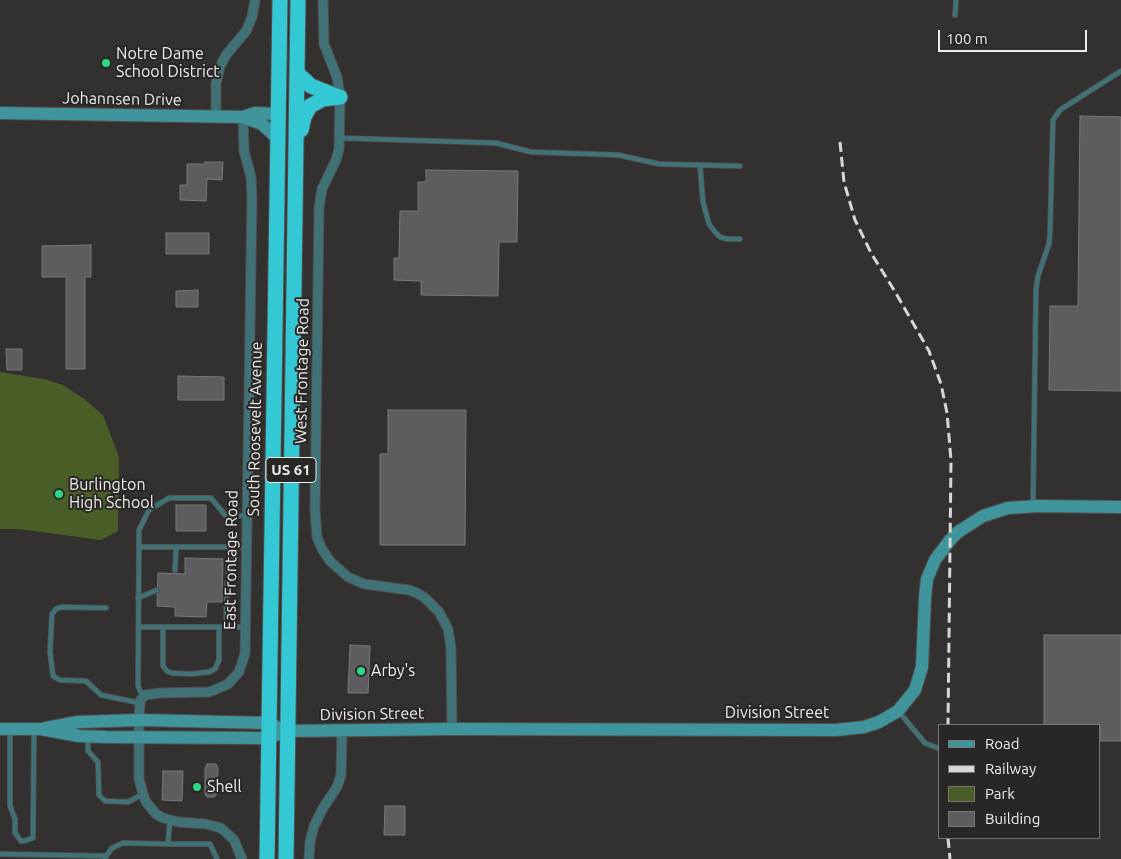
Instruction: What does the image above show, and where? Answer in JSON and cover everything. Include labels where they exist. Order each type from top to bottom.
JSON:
[{"type":"highway","name":"South Roosevelt Avenue","points":[[267,859],[280,0]]},
{"type":"highway","name":"US 61","points":[[286,859],[298,0]]},
{"type":"highway","points":[[279,47],[285,82],[291,92],[297,96],[323,99]]},
{"type":"highway","points":[[297,73],[311,86],[340,96]]},
{"type":"highway","points":[[296,156],[307,111],[314,102],[340,96]]},
{"type":"highway","points":[[278,114],[288,126],[295,210]]},
{"type":"street","points":[[216,116],[216,84],[220,67],[226,56],[246,31],[252,17],[254,0]]},
{"type":"street","name":"West Frontage Road","points":[[323,0],[324,44],[337,77],[340,96],[338,154],[322,189],[320,208],[315,510],[317,537],[330,561],[348,576],[372,586],[409,590],[425,598],[439,612],[448,629],[451,648],[452,729]]},
{"type":"street","name":"Johannsen Drive","points":[[0,113],[243,117],[262,124],[278,139]]},
{"type":"street","name":"Johannsen Drive","points":[[243,117],[255,113],[278,114]]},
{"type":"street","name":"East Frontage Road","points":[[142,700],[149,694],[209,692],[228,684],[239,672],[243,664],[246,628],[252,197],[244,151],[243,117]]},
{"type":"street","name":"Division Street","points":[[5,729],[37,729],[88,736],[139,738],[269,731],[850,729],[871,725],[898,710],[911,696],[922,667],[927,579],[935,560],[950,540],[966,526],[999,510],[1033,506],[1121,507]]},
{"type":"street","points":[[142,700],[138,720],[139,779],[146,802],[156,814],[170,820],[206,824],[221,828],[234,840],[242,859]]},
{"type":"street","name":"Division Street","points":[[37,729],[78,722],[138,720],[269,731]]},
{"type":"street","points":[[309,859],[310,842],[314,826],[342,775],[342,730]]},
{"type":"lane","points":[[955,15],[956,0]]},
{"type":"lane","points":[[1033,506],[1036,290],[1038,276],[1049,244],[1053,120],[1060,110],[1121,71]]},
{"type":"lane","points":[[339,138],[496,143],[531,152],[618,155],[659,164],[740,166]]},
{"type":"lane","points":[[700,165],[702,202],[709,224],[720,237],[740,239]]},
{"type":"lane","points":[[106,608],[62,608],[56,609],[52,614],[50,652],[53,676],[60,680],[86,681],[100,695],[142,700],[138,686],[139,530],[149,510],[169,498],[211,498],[226,516],[247,516]]},
{"type":"lane","points":[[139,547],[247,547]]},
{"type":"lane","points":[[228,572],[232,547]]},
{"type":"lane","points":[[175,570],[176,548]]},
{"type":"lane","points":[[226,628],[227,583]]},
{"type":"lane","points":[[138,598],[157,590]]},
{"type":"lane","points":[[139,628],[246,628]]},
{"type":"lane","points":[[163,628],[163,666],[172,673],[192,674],[209,672],[215,668],[219,660],[219,628]]},
{"type":"lane","points":[[898,710],[925,743],[938,748]]},
{"type":"lane","points":[[5,729],[10,806],[15,819],[15,833],[21,841],[33,838],[37,729]]},
{"type":"lane","points":[[88,736],[88,751],[98,762],[98,795],[105,801],[128,802],[142,794]]},
{"type":"lane","points":[[168,844],[170,820]]},
{"type":"lane","points":[[0,854],[105,858],[112,848],[123,843],[210,844],[217,859]]},
{"type":"green space","points":[[0,372],[44,379],[63,385],[103,415],[119,457],[118,531],[101,540],[19,529],[0,529]]},
{"type":"building","points":[[1080,116],[1121,117],[1121,391],[1049,390],[1050,306],[1078,306]]},
{"type":"building","points":[[205,162],[223,162],[222,180],[207,179],[206,201],[180,200],[180,185],[187,185],[187,164],[205,164]]},
{"type":"building","points":[[426,170],[518,171],[517,242],[499,242],[498,296],[421,295],[421,281],[394,280],[394,258],[399,258],[400,211],[418,211],[418,182],[426,182]]},
{"type":"building","points":[[166,233],[209,233],[209,254],[166,254]]},
{"type":"building","points":[[91,245],[91,277],[85,277],[85,369],[66,369],[66,277],[42,277],[42,246]]},
{"type":"building","points":[[198,290],[198,307],[176,307],[176,291]]},
{"type":"building","points":[[6,349],[22,349],[22,370],[7,370]]},
{"type":"building","points":[[178,376],[224,377],[224,400],[178,400]]},
{"type":"building","points":[[388,410],[466,410],[465,545],[380,545],[380,454],[388,454]]},
{"type":"building","points":[[176,505],[206,505],[206,531],[176,531]]},
{"type":"building","points":[[185,558],[223,559],[222,602],[207,602],[206,617],[175,616],[175,607],[157,606],[158,573],[185,574]]},
{"type":"building","points":[[1044,635],[1121,635],[1121,741],[1101,741],[1101,724],[1044,724]]},
{"type":"building","points":[[350,645],[370,646],[368,693],[348,693]]},
{"type":"building","points":[[207,764],[216,764],[218,768],[217,794],[214,797],[207,797],[205,794],[205,768]]},
{"type":"building","points":[[163,771],[183,771],[182,801],[162,800]]},
{"type":"building","points":[[385,806],[405,806],[405,835],[384,835]]},
{"type":"railway","points":[[840,142],[844,182],[855,220],[871,253],[929,351],[941,384],[947,413],[951,460],[948,724]]},
{"type":"railway","points":[[948,839],[950,859]]},
{"type":"place","name":"Notre Dame School District","points":[[106,63]]},
{"type":"place","name":"Burlington High School","points":[[59,494]]},
{"type":"place","name":"Arby's","points":[[361,671]]},
{"type":"place","name":"Shell","points":[[197,787]]}]
